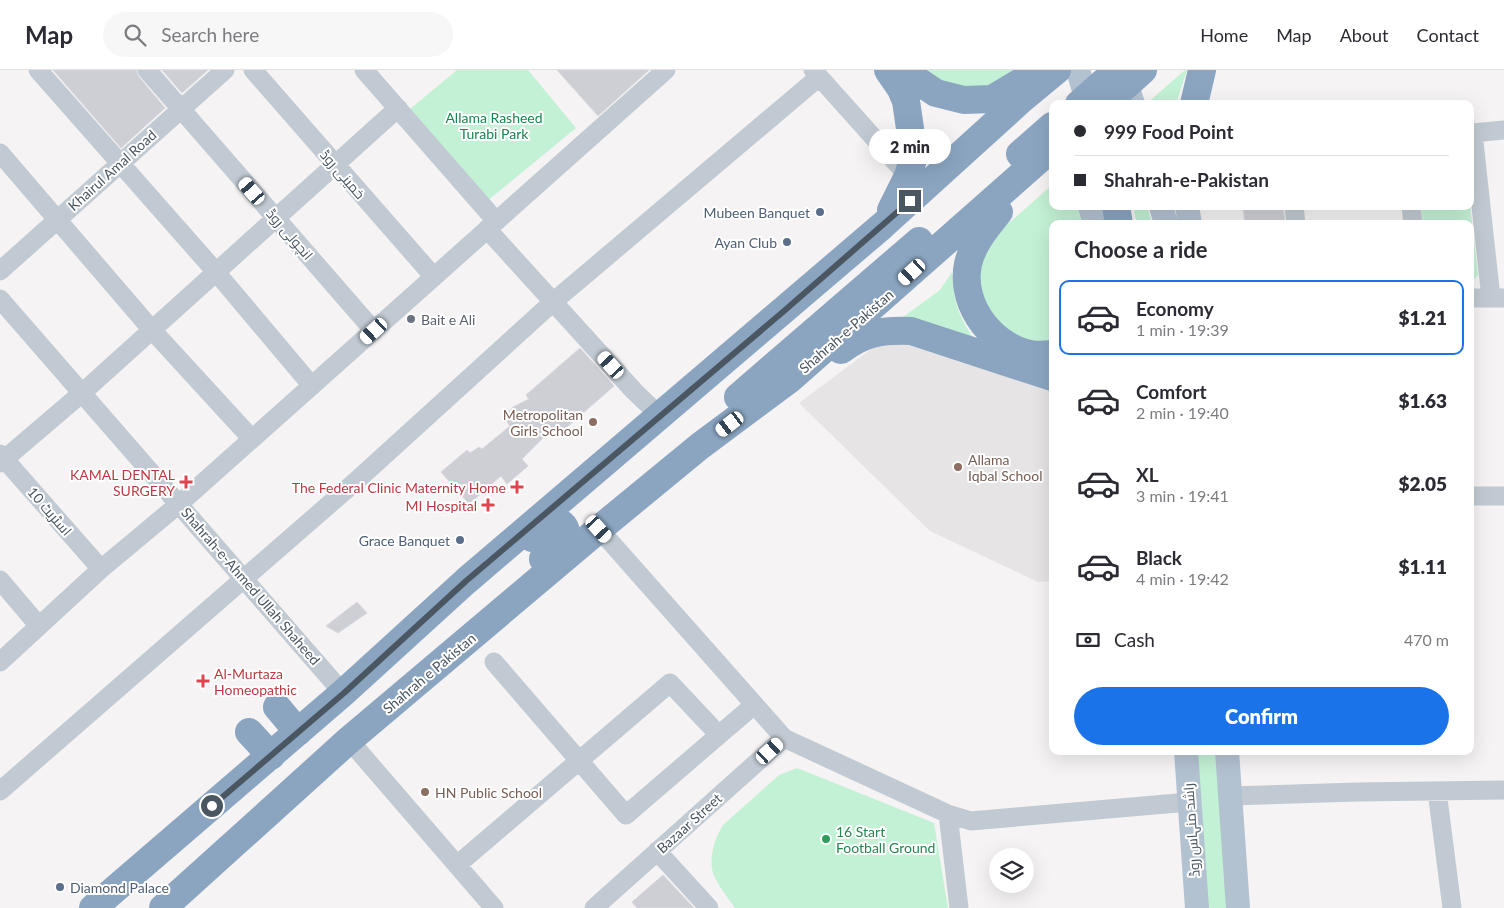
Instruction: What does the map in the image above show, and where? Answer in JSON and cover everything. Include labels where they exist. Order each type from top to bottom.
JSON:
[{"type":"highway","points":[[882,226],[908,176],[914,156],[906,101],[888,70]]},
{"type":"highway","points":[[912,74],[936,93],[964,100],[992,99],[1042,70]]},
{"type":"highway","points":[[93,908],[344,693],[466,581],[882,226],[1022,99],[1057,70]]},
{"type":"highway","points":[[1109,100],[1143,70]]},
{"type":"highway","points":[[1195,100],[1202,70]]},
{"type":"highway","points":[[1084,100],[1119,71]]},
{"type":"highway","points":[[700,446],[733,402],[1049,129]]},
{"type":"highway","name":"Shahrah-e-Pakistan","points":[[700,446],[790,379],[1049,152]]},
{"type":"highway","points":[[1045,354],[1010,347],[991,334],[974,309],[968,286],[968,265],[974,244],[988,224],[1049,153]]},
{"type":"highway","points":[[790,379],[832,357],[856,339],[873,333],[891,330],[911,332],[1049,376]]},
{"type":"highway","name":"Shahrah e Pakistan","points":[[163,908],[350,740],[700,446]]},
{"type":"highway","points":[[463,644],[498,599],[564,541],[566,529],[562,524],[555,522],[550,524],[492,571],[466,581]]},
{"type":"highway","points":[[277,707],[298,732]]},
{"type":"highway","points":[[249,732],[271,756]]},
{"type":"main road","points":[[1078,70],[1087,100]]},
{"type":"main road","points":[[1119,71],[1131,100]]},
{"type":"main road","points":[[1175,755],[1188,797]]},
{"type":"main road","name":"راشد منہاس روڈ","points":[[1186,755],[1197,908]]},
{"type":"main road","points":[[1226,755],[1238,908]]},
{"type":"street","points":[[38,70],[216,272],[312,386]]},
{"type":"street","name":"انچولی روڈ","points":[[147,70],[374,331]]},
{"type":"street","name":"Khairul Amal Road","points":[[0,271],[225,70]]},
{"type":"street","name":"خمینی روڈ","points":[[253,70],[434,277]]},
{"type":"street","points":[[364,70],[398,108],[553,302],[634,391],[660,416]]},
{"type":"street","points":[[0,662],[101,569],[179,504],[666,70]]},
{"type":"street","points":[[0,790],[355,482],[553,302],[816,74],[908,176]]},
{"type":"street","points":[[1,459],[82,393],[398,108]]},
{"type":"street","points":[[1474,133],[1504,130]]},
{"type":"street","points":[[1474,151],[1498,298],[1474,298]]},
{"type":"street","points":[[0,153],[152,330],[252,439]]},
{"type":"street","name":"Shahrah-e-Ahmed Ullah Shaheed","points":[[0,299],[344,693]]},
{"type":"street","name":"اسٹریٹ 10","points":[[1,459],[101,569]]},
{"type":"street","points":[[1474,496],[1504,496]]},
{"type":"street","points":[[599,529],[784,738],[948,814],[971,820],[1188,797]]},
{"type":"street","points":[[0,580],[39,626]]},
{"type":"street","points":[[494,662],[626,815],[754,705]]},
{"type":"street","points":[[457,865],[670,683],[719,735]]},
{"type":"street","name":"Bazaar Street","points":[[594,908],[784,738]]},
{"type":"street","points":[[350,740],[494,908]]},
{"type":"street","points":[[1230,796],[1504,790]]},
{"type":"street","points":[[1437,791],[1452,908]]},
{"type":"street","points":[[948,814],[959,908]]},
{"type":"street","points":[[657,851],[709,908]]},
{"type":"shaded area","name":"Allama Iqbal School","points":[[898,342],[1049,390],[1049,581],[1038,582],[930,531],[799,403],[874,347]]},
{"type":"green space","name":"Allama Rasheed Turabi Park","points":[[457,70],[528,70],[576,128],[486,202],[410,109]]},
{"type":"green space","points":[[918,70],[1022,70],[971,95]]},
{"type":"green space","points":[[1185,70],[1187,70],[1177,100],[1151,100]]},
{"type":"green space","points":[[1049,188],[1049,210],[1083,210],[1085,220],[1049,220],[1049,344],[1020,342],[996,327],[974,278],[984,245]]},
{"type":"green space","points":[[1134,210],[1148,210],[1151,220],[1136,220]]},
{"type":"green space","points":[[1421,210],[1470,210],[1472,220],[1423,220]]},
{"type":"green space","points":[[1474,240],[1478,275],[1474,280]]},
{"type":"green space","points":[[952,272],[954,294],[959,311],[978,344],[899,320],[940,290]]},
{"type":"green space","points":[[1196,755],[1216,755],[1229,908],[1205,908]]},
{"type":"green space","name":"16 Start Football Ground","points":[[797,768],[934,823],[948,908],[735,908],[719,886],[713,872],[712,858],[717,837],[723,825],[779,775]]},
{"type":"building","points":[[53,70],[136,70],[139,77],[165,108],[121,148]]},
{"type":"building","points":[[162,70],[208,70],[182,93]]},
{"type":"building","points":[[557,70],[649,70],[598,116]]},
{"type":"building","points":[[1243,210],[1283,210],[1285,220],[1245,220]]},
{"type":"building","points":[[580,348],[614,386],[559,434],[553,428],[522,459],[528,466],[507,484],[501,476],[469,504],[441,472],[467,450],[470,453],[479,447],[482,449],[510,426],[503,417],[513,407],[529,399],[526,395]]},
{"type":"building","points":[[357,602],[367,613],[338,633],[326,626]]},
{"type":"building","points":[[663,875],[694,908],[637,908],[632,902]]},
{"type":"place","name":"Mubeen Banquet","points":[[820,212]]},
{"type":"place","name":"Ayan Club","points":[[787,242]]},
{"type":"place","name":"Bait e Ali","points":[[411,319]]},
{"type":"place","name":"Metropolitan Girls School","points":[[593,422]]},
{"type":"place","name":"Allama Iqbal School","points":[[958,467]]},
{"type":"place","name":"KAMAL DENTAL SURGERY","points":[[186,482]]},
{"type":"place","name":"The Federal Clinic Maternity Home","points":[[517,487]]},
{"type":"place","name":"MI Hospital","points":[[488,505]]},
{"type":"place","name":"Grace Banquet","points":[[460,540]]},
{"type":"place","name":"Al-Murtaza Homeopathic","points":[[203,681]]},
{"type":"place","name":"HN Public School","points":[[425,792]]},
{"type":"place","name":"16 Start Football Ground","points":[[826,839]]},
{"type":"place","name":"Diamond Palace","points":[[60,887]]},
{"type":"route","points":[[212,806],[344,693],[466,581],[784,311],[910,201]]}]
